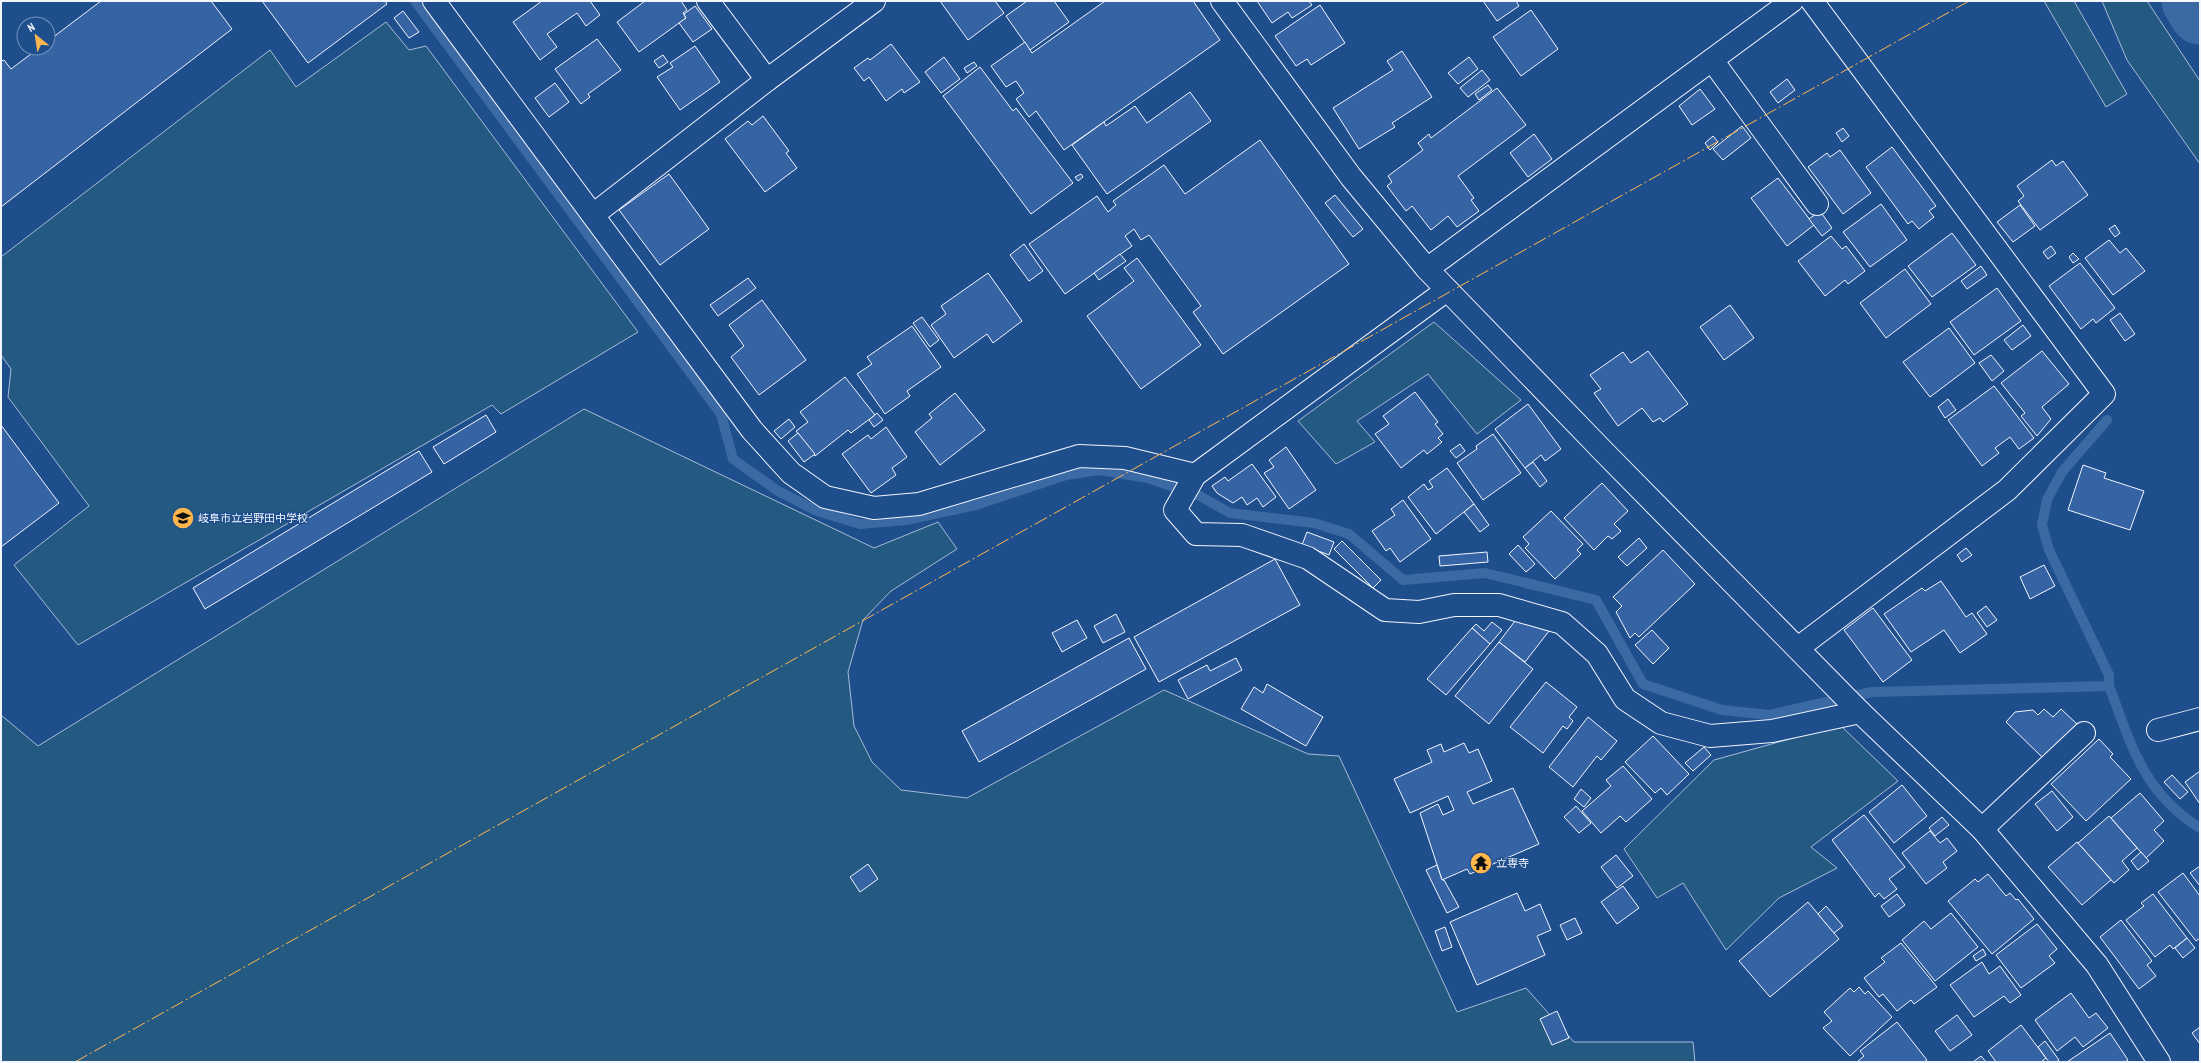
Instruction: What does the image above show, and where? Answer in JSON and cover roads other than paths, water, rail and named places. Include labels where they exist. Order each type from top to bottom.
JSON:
[{"type":"street","points":[[434,1],[752,430],[791,473],[824,497],[874,508],[919,504],[1079,456],[1125,458],[1189,484]]},
{"type":"street","points":[[708,1],[767,80]]},
{"type":"street","points":[[593,215],[767,80],[874,1]]},
{"type":"street","points":[[1222,1],[1351,177],[1427,269],[1604,452],[1852,703],[1982,829],[2097,965],[2159,1062]]},
{"type":"street","points":[[1427,269],[1792,1]]},
{"type":"street","points":[[1798,648],[2007,490],[2104,394],[1812,1]]},
{"type":"street","points":[[1712,60],[1817,204]]},
{"type":"street","points":[[1447,290],[1189,484],[1174,510],[1196,534],[1242,535],[1308,558],[1385,610],[1419,612],[1454,605],[1499,604],[1562,623],[1597,654],[1625,699],[1661,723],[1710,736],[1772,731],[1852,703]]},
{"type":"street","points":[[2158,730],[2200,719]]},
{"type":"street","points":[[1982,829],[2084,733]]},
{"type":"waterway","points":[[415,1],[721,414],[733,459],[778,491],[817,511],[860,524],[906,520],[976,505],[1066,475],[1099,470],[1148,478],[1200,496],[1230,513],[1314,523],[1349,534],[1403,580],[1485,573],[1596,600],[1643,684],[1722,710],[1769,715],[1872,692],[2109,686]]},
{"type":"waterway","points":[[2192,1],[2200,14]]},
{"type":"waterway","points":[[2107,420],[2062,472],[2047,500],[2042,525],[2049,550],[2109,675],[2109,686],[2124,728],[2141,766],[2165,799],[2181,814],[2200,828]]},
{"type":"place","name":"岐阜市立岩野田中学校","points":[[183,518]]},
{"type":"place","name":"立専寺","points":[[1481,863]]}]
